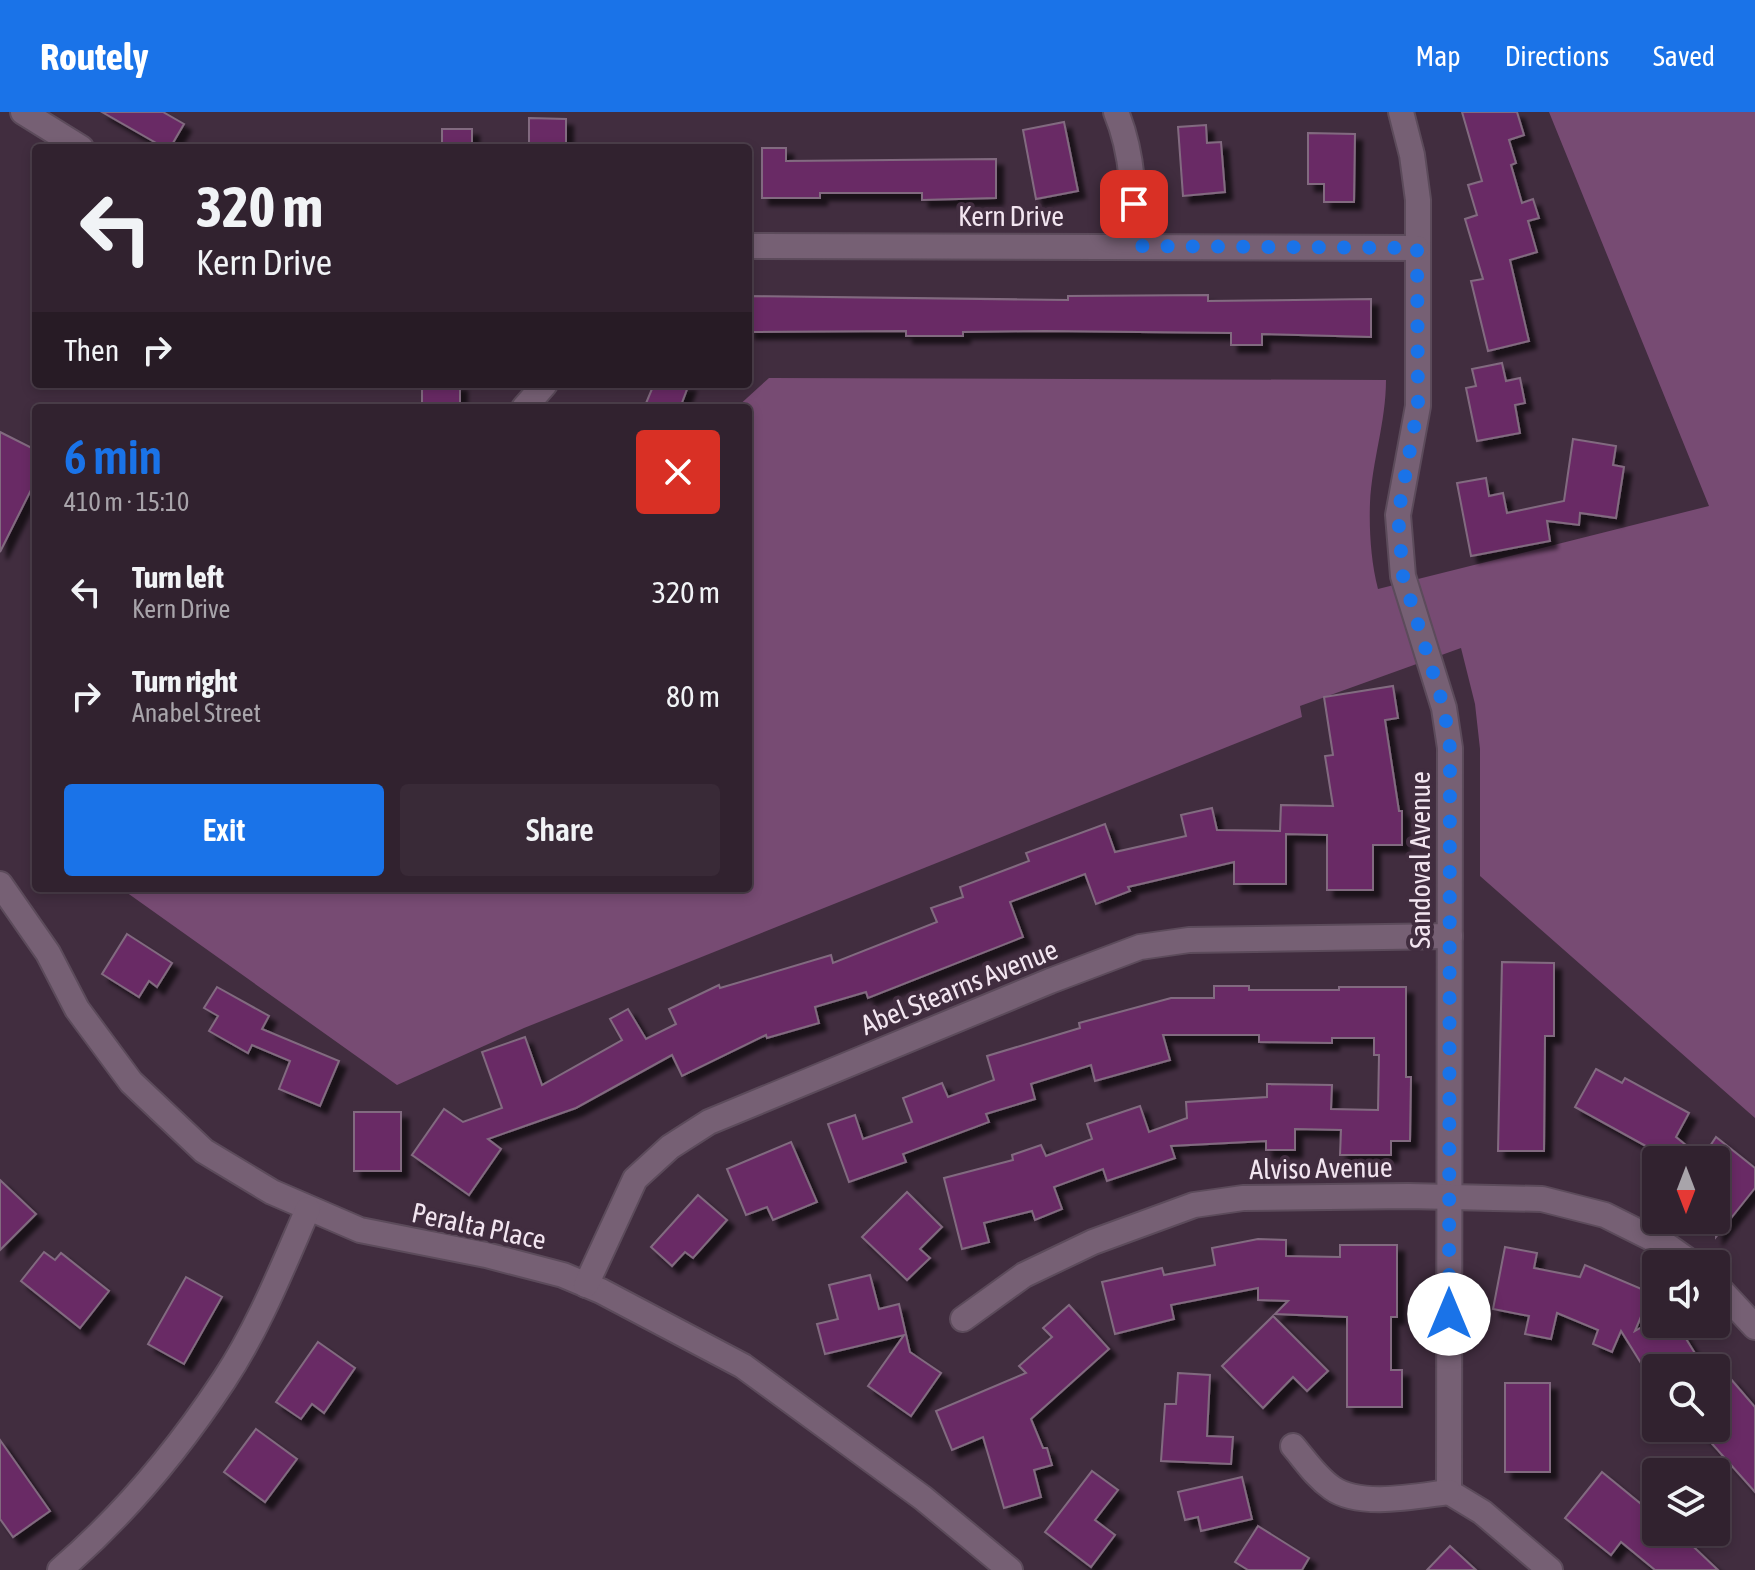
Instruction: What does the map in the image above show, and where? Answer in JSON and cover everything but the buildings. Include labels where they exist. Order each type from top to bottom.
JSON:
[{"type":"street","points":[[23,112],[75,144]]},
{"type":"street","points":[[1116,112],[1130,156],[1134,246]]},
{"type":"street","name":"Sandoval Avenue","points":[[1401,112],[1412,155],[1418,200],[1418,406],[1398,515],[1403,576],[1444,708],[1450,748],[1449,1492]]},
{"type":"street","name":"Kern Drive","points":[[752,246],[1417,248]]},
{"type":"street","points":[[528,404],[542,388]]},
{"type":"street","name":"Peralta Place","points":[[0,884],[48,953],[77,1009],[131,1082],[204,1151],[249,1181],[333,1221],[384,1237],[486,1255],[563,1275],[743,1366],[923,1498],[1010,1570]]},
{"type":"street","name":"Abel Stearns Avenue","points":[[586,1285],[635,1179],[683,1139],[709,1122],[1050,981],[1140,947],[1189,940],[1450,936]]},
{"type":"street","name":"Alviso Avenue","points":[[963,1319],[1024,1275],[1093,1242],[1194,1205],[1243,1198],[1542,1199],[1605,1215],[1673,1250]]},
{"type":"street","points":[[60,1570],[92,1542],[154,1476],[225,1379],[261,1313],[308,1209]]},
{"type":"street","points":[[1730,1300],[1755,1327]]},
{"type":"street","points":[[1293,1446],[1319,1477],[1334,1490],[1353,1498],[1403,1498],[1449,1492],[1482,1512],[1550,1570]]},
{"type":"shaded area","points":[[1549,112],[1755,112],[1755,1118],[1480,876],[1480,749],[1475,704],[1461,648],[1300,706],[1302,717],[524,1028],[397,1085],[126,892],[752,892],[752,404],[740,404],[769,378],[1386,380],[1370,503],[1371,546],[1378,589],[1709,506]]},
{"type":"route","points":[[1134,204],[1134,246],[1417,248],[1418,406],[1398,515],[1403,576],[1444,708],[1450,748],[1449,1314]]}]
